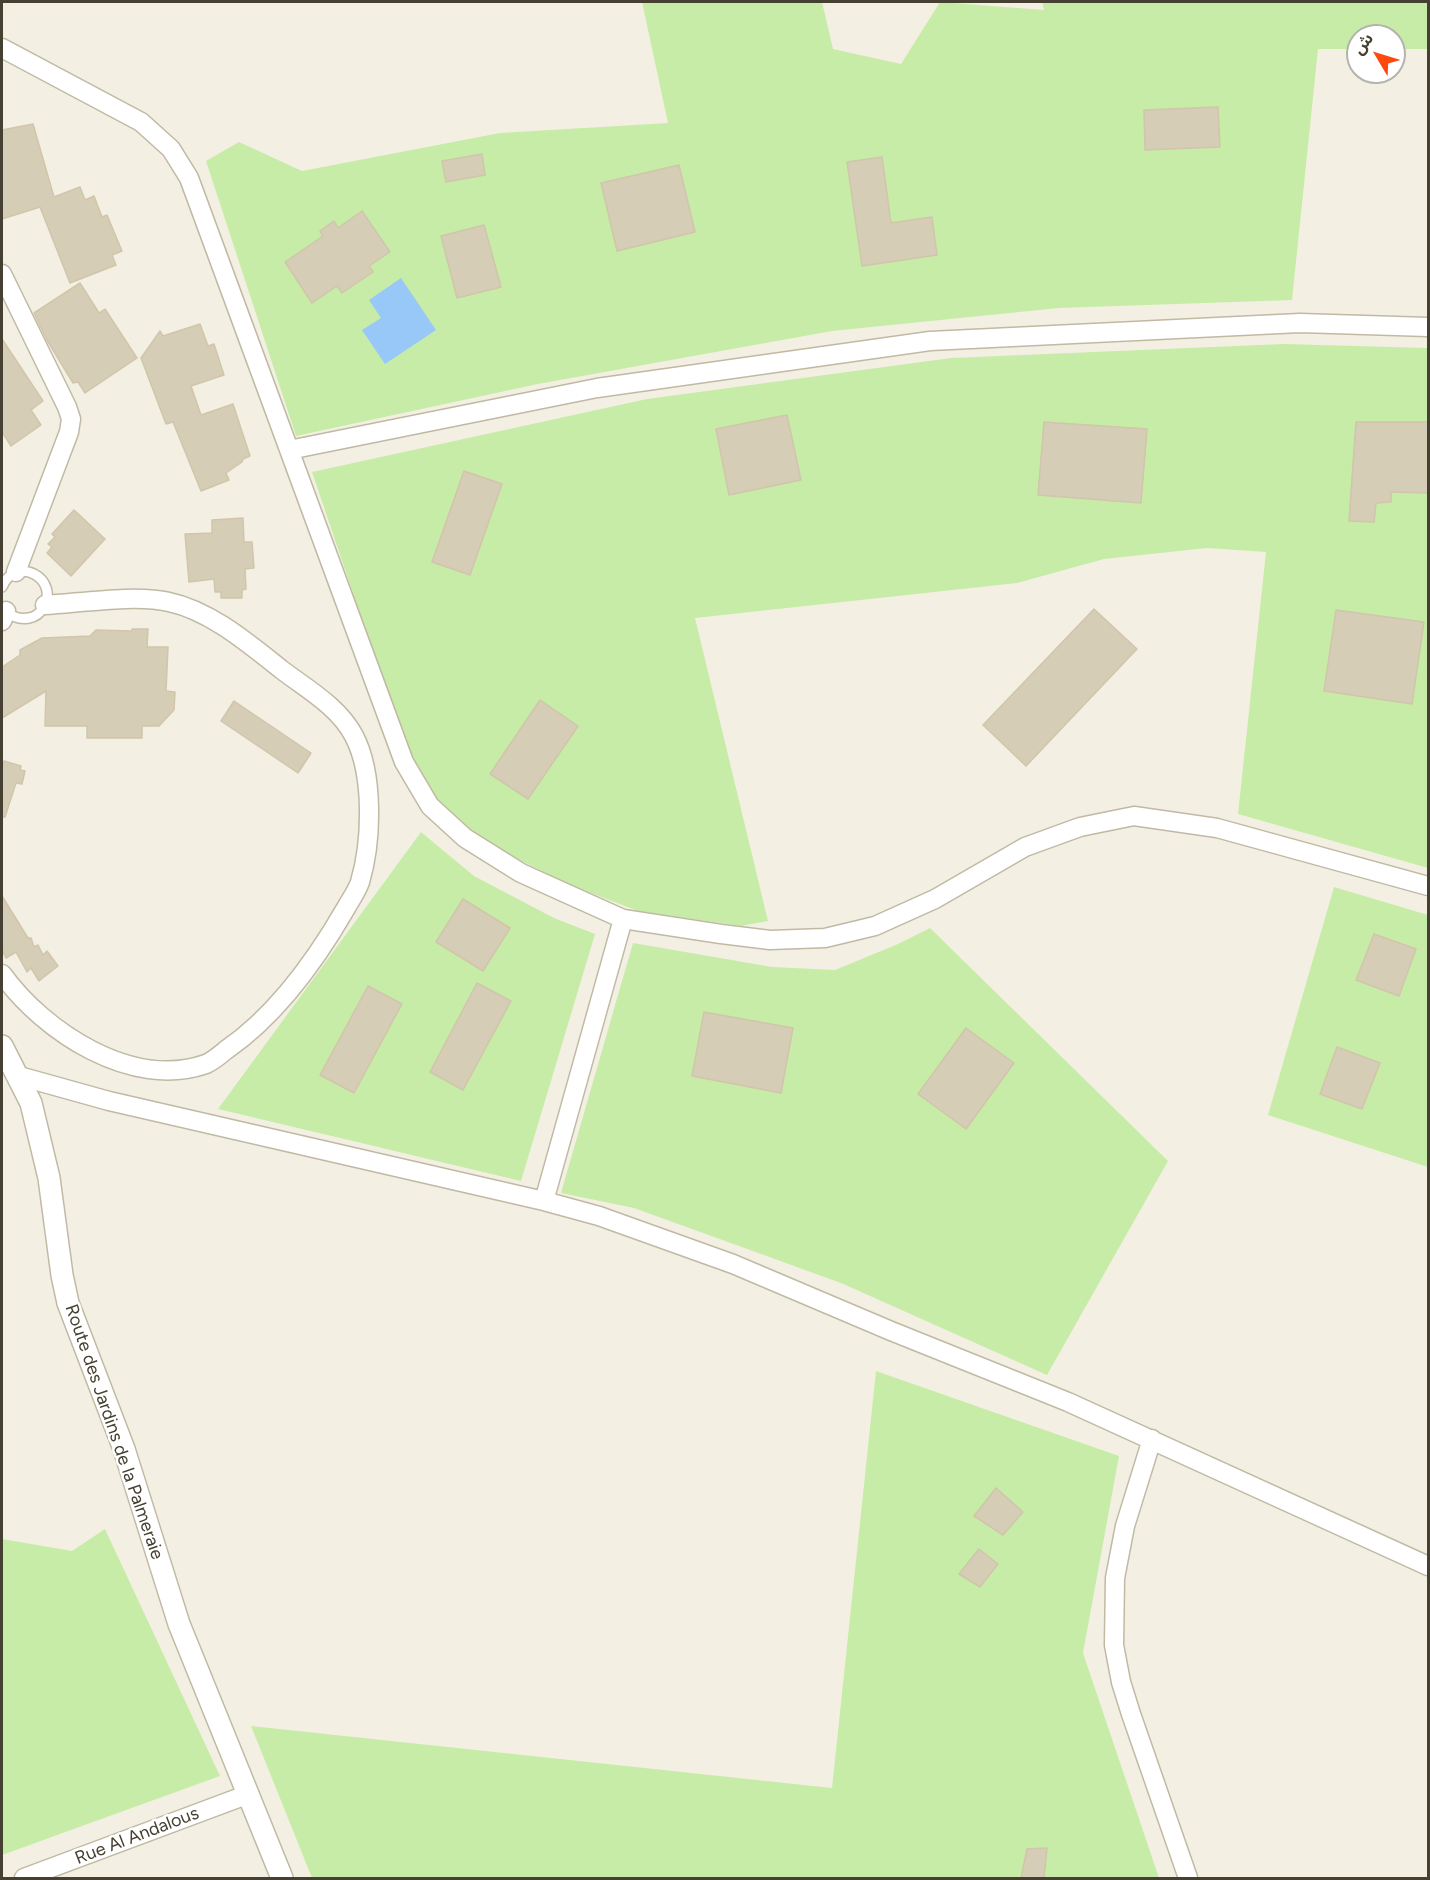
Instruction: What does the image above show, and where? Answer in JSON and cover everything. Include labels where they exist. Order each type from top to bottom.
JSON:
[{"type":"street","points":[[2,48],[141,122],[171,149],[189,178],[404,762],[430,806],[465,838],[521,873],[623,919],[770,940],[825,938],[875,926],[935,899],[1025,847],[1080,827],[1134,816],[1217,828],[1428,886]]},
{"type":"street","points":[[2,274],[71,419],[69,432],[16,572]]},
{"type":"street","points":[[289,450],[597,388],[930,340],[1300,323],[1428,327]]},
{"type":"street","points":[[2,974],[31,1007],[62,1034],[119,1062],[152,1070],[179,1069],[207,1063],[252,1031],[287,993],[331,934],[360,884],[367,846],[366,777],[356,738],[337,712],[264,656],[224,627],[189,608],[167,601],[137,599],[45,605]]},
{"type":"street","points":[[543,1202],[623,919]]},
{"type":"street","name":"Route des Jardins de la Palmeraie","points":[[2,1046],[32,1102],[45,1160],[68,1303],[124,1449],[179,1624],[282,1878]]},
{"type":"street","points":[[19,1076],[141,1109],[599,1216],[733,1264],[1068,1402],[1428,1566]]},
{"type":"street","points":[[1152,1439],[1125,1526],[1115,1578],[1114,1645],[1121,1682],[1131,1714],[1188,1878]]},
{"type":"street","name":"Rue Al Andalous","points":[[24,1878],[249,1794]]},
{"type":"lane","points":[[2,587],[9,576],[16,572],[32,573],[44,582],[47,597],[45,605],[35,616],[27,619],[20,619],[3,612]]},
{"type":"green space","points":[[642,2],[822,2],[833,49],[901,64],[940,2],[1044,10],[1042,2],[1428,2],[1428,49],[1406,49],[1406,24],[1346,24],[1346,49],[1318,49],[1292,300],[1059,308],[832,331],[538,384],[296,436],[206,161],[239,142],[302,171],[500,133],[668,123]]},
{"type":"green space","points":[[1284,344],[1428,348],[1428,868],[1238,814],[1266,552],[1207,548],[1104,559],[1017,583],[695,618],[768,921],[741,926],[638,911],[565,883],[475,837],[429,797],[398,726],[312,472],[647,399],[951,358]]},
{"type":"green space","points":[[421,832],[474,876],[554,918],[595,934],[521,1181],[218,1109]]},
{"type":"green space","points":[[1334,887],[1428,915],[1428,1167],[1268,1115]]},
{"type":"green space","points":[[930,928],[1168,1161],[1047,1375],[841,1283],[634,1208],[561,1193],[633,943],[772,967],[835,970]]},
{"type":"green space","points":[[876,1371],[1119,1456],[1083,1653],[1159,1878],[312,1878],[251,1726],[832,1788]]},
{"type":"green space","points":[[105,1529],[220,1776],[2,1855],[2,1539],[72,1551]]},
{"type":"water","points":[[401,278],[436,330],[385,364],[362,330],[381,318],[369,300]]},
{"type":"building","points":[[1218,107],[1220,147],[1145,150],[1144,110]]},
{"type":"building","points":[[33,124],[54,197],[80,187],[85,200],[94,196],[102,217],[107,215],[122,251],[112,255],[116,265],[70,283],[40,207],[2,219],[2,130]]},
{"type":"building","points":[[482,154],[485,175],[446,182],[442,161]]},
{"type":"building","points":[[882,157],[891,223],[932,217],[937,255],[862,266],[847,162]]},
{"type":"building","points":[[679,165],[695,232],[617,251],[601,183]]},
{"type":"building","points":[[362,211],[390,252],[369,266],[373,272],[342,293],[337,286],[312,303],[285,262],[323,236],[320,231],[334,221],[338,228]]},
{"type":"building","points":[[484,225],[501,287],[457,298],[441,236]]},
{"type":"building","points":[[80,283],[99,313],[105,309],[137,358],[85,393],[78,382],[73,383],[34,313]]},
{"type":"building","points":[[200,324],[208,346],[214,344],[224,375],[191,386],[201,415],[233,404],[250,456],[226,473],[229,480],[201,491],[173,422],[166,424],[141,358],[160,331],[163,336]]},
{"type":"building","points":[[2,339],[43,401],[31,410],[41,425],[11,446],[2,432]]},
{"type":"building","points":[[787,415],[801,480],[729,495],[716,429]]},
{"type":"building","points":[[1044,422],[1147,429],[1141,503],[1038,495]]},
{"type":"building","points":[[1356,422],[1428,422],[1428,493],[1391,492],[1391,502],[1376,503],[1374,522],[1349,521]]},
{"type":"building","points":[[464,471],[502,484],[470,575],[432,562]]},
{"type":"building","points":[[74,510],[105,539],[71,576],[47,553],[52,547],[48,544],[55,537],[52,534]]},
{"type":"building","points":[[243,518],[244,542],[252,542],[254,568],[245,569],[246,589],[242,590],[242,598],[221,598],[221,592],[215,592],[214,579],[189,582],[185,534],[212,533],[212,520]]},
{"type":"building","points":[[1094,609],[1137,649],[1026,766],[983,725]]},
{"type":"building","points":[[1336,610],[1424,622],[1412,704],[1324,691]]},
{"type":"building","points":[[132,629],[148,629],[147,647],[168,647],[166,691],[175,692],[174,710],[159,726],[142,726],[142,738],[87,738],[87,726],[45,726],[46,691],[2,718],[2,667],[20,655],[20,650],[42,638],[90,636],[96,630],[132,631]]},
{"type":"building","points":[[540,700],[578,726],[528,799],[490,774]]},
{"type":"building","points":[[234,701],[311,753],[298,773],[221,721]]},
{"type":"building","points":[[4,761],[21,766],[20,770],[25,771],[22,784],[16,783],[5,817],[2,817],[2,769]]},
{"type":"building","points":[[2,896],[28,938],[31,938],[34,947],[38,945],[43,955],[47,951],[58,966],[39,981],[31,968],[27,972],[16,952],[6,958],[2,950]]},
{"type":"building","points":[[463,899],[510,928],[483,971],[436,942]]},
{"type":"building","points":[[1374,934],[1416,949],[1399,996],[1356,980]]},
{"type":"building","points":[[477,983],[511,1001],[463,1090],[430,1072]]},
{"type":"building","points":[[368,986],[402,1004],[354,1093],[320,1075]]},
{"type":"building","points":[[704,1012],[793,1028],[781,1093],[692,1076]]},
{"type":"building","points":[[966,1028],[1014,1063],[966,1129],[918,1094]]},
{"type":"building","points":[[1337,1047],[1380,1063],[1362,1109],[1320,1094]]},
{"type":"building","points":[[996,1488],[1023,1512],[1003,1535],[974,1516]]},
{"type":"building","points":[[979,1549],[998,1564],[980,1587],[959,1574]]},
{"type":"building","points":[[1047,1848],[1044,1878],[1021,1878],[1027,1849]]}]
